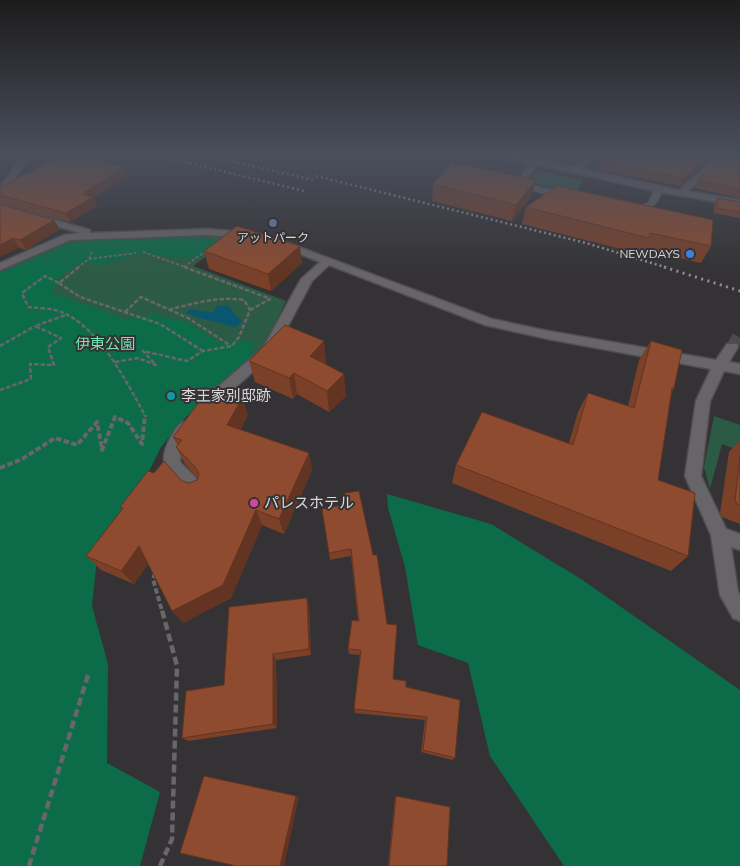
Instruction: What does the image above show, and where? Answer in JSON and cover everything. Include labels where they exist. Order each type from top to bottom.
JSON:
[{"type":"street","points":[[694,195],[740,204]]},
{"type":"street","points":[[0,207],[98,235]]},
{"type":"street","points":[[0,267],[68,237],[207,232],[265,238],[489,322],[740,369]]},
{"type":"street","points":[[197,490],[174,467],[171,457],[175,445],[184,430],[210,401],[268,351],[307,279],[328,261]]},
{"type":"street","points":[[732,348],[719,366],[703,401],[692,476],[720,535],[729,595],[740,612]]},
{"type":"street","points":[[720,535],[740,542]]},
{"type":"lane","points":[[563,195],[576,199]]},
{"type":"lane","points":[[622,210],[633,211],[648,208],[653,204],[656,195]]},
{"type":"path","points":[[184,268],[230,234]]},
{"type":"path","points":[[89,259],[98,235]]},
{"type":"path","points":[[58,283],[89,259],[144,252],[271,299]]},
{"type":"path","points":[[0,468],[22,459],[55,438],[77,446],[97,422],[102,450],[115,417],[128,423],[142,444],[146,417],[115,362],[81,323],[56,310],[28,307],[22,293],[45,276],[80,297],[160,324],[203,352]]},
{"type":"path","points":[[115,362],[138,358],[156,365],[143,351],[186,361],[203,352],[232,346],[239,337],[250,310],[244,300],[230,296],[204,300],[171,309]]},
{"type":"path","points":[[125,312],[140,297],[171,309],[204,327],[232,346]]},
{"type":"path","points":[[0,346],[35,326],[66,315]]},
{"type":"path","points":[[0,390],[31,379],[30,364],[54,365],[48,347],[61,338],[35,326]]},
{"type":"path","points":[[157,570],[153,579],[177,666],[172,839],[160,866]]},
{"type":"path","points":[[29,866],[88,675]]},
{"type":"green space","name":"伊東公園","points":[[210,235],[233,237],[193,266],[286,301],[262,351],[0,572],[0,271],[67,241],[117,237]]},
{"type":"green space","points":[[193,236],[225,242],[219,251],[193,258],[175,258],[142,253],[102,265],[80,263],[64,273],[50,292],[125,319],[154,315],[187,322],[220,342],[254,342],[249,360],[184,419],[161,447],[145,479],[97,558],[92,606],[108,664],[107,763],[160,792],[140,866],[0,866],[0,273],[72,242],[95,239],[146,240]]},
{"type":"green space","points":[[714,416],[740,425],[740,451],[722,444],[710,489],[704,467]]},
{"type":"green space","points":[[387,494],[491,524],[581,579],[740,690],[740,866],[564,866],[490,756],[468,663],[418,645],[405,567],[388,508]]},
{"type":"water","points":[[228,305],[242,321],[235,328],[186,313],[191,309],[213,313],[217,306]]},
{"type":"building","points":[[2,195],[93,197],[66,213]]},
{"type":"building","points":[[478,195],[524,195],[516,205]]},
{"type":"building","points":[[543,195],[600,195],[713,220],[711,246],[650,233],[649,238],[526,207]]},
{"type":"building","points":[[717,198],[740,202],[740,212],[717,208]]},
{"type":"building","points":[[0,204],[54,220],[20,240],[13,238],[0,245]]},
{"type":"building","points":[[237,226],[300,246],[268,274],[204,251]]},
{"type":"building","points":[[285,325],[324,341],[310,356],[344,374],[327,391],[294,373],[289,378],[249,361]]},
{"type":"building","points":[[651,341],[682,350],[674,388],[672,388],[658,480],[695,493],[688,556],[456,465],[482,412],[573,445],[588,393],[634,408]]},
{"type":"building","points":[[208,390],[242,398],[227,425],[309,453],[279,519],[256,510],[223,585],[172,611],[139,546],[121,571],[86,556],[123,508],[120,507],[148,471],[154,473],[164,461],[182,481],[189,483],[197,480],[199,474],[196,468],[176,447],[182,440],[173,437]]},
{"type":"building","points":[[740,457],[740,505],[735,500]]},
{"type":"building","points":[[359,491],[373,555],[377,555],[387,624],[397,625],[393,679],[406,681],[406,687],[460,700],[455,758],[423,750],[427,717],[354,709],[361,650],[348,649],[352,620],[359,621],[351,549],[329,553],[322,509],[346,504],[345,493]]},
{"type":"building","points":[[307,598],[309,649],[273,654],[273,724],[182,738],[186,691],[224,685],[229,607]]},
{"type":"building","points":[[204,776],[296,796],[280,866],[236,866],[180,853]]},
{"type":"building","points":[[396,796],[450,807],[447,866],[389,866]]},
{"type":"tunnel","points":[[732,347],[740,333]]},
{"type":"railway","points":[[394,195],[586,243],[668,268]]},
{"type":"railway","points":[[664,267],[740,291]]},
{"type":"place","name":"アットパーク","points":[[273,223]]},
{"type":"place","name":"NEWDAYS","points":[[690,254]]},
{"type":"place","name":"李王家別邸跡","points":[[171,396]]},
{"type":"place","name":"パレスホテル","points":[[254,503]]}]
